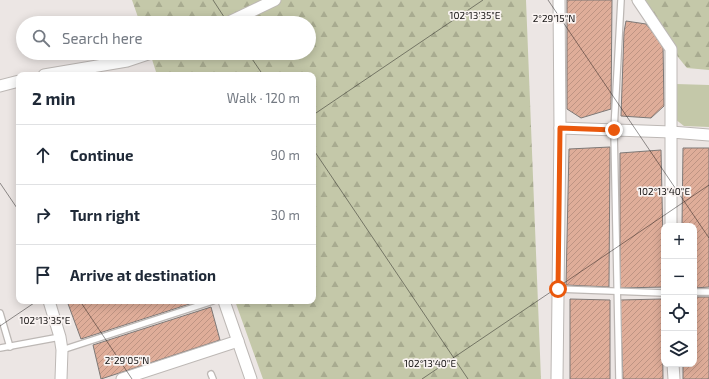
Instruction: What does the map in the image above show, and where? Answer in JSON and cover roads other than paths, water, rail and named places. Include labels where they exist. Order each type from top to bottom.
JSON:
[{"type":"street","points":[[241,16],[275,0]]},
{"type":"street","points":[[558,379],[560,128],[559,0]]},
{"type":"street","points":[[638,0],[671,49],[672,223]]},
{"type":"street","points":[[62,72],[130,60]]},
{"type":"street","points":[[0,86],[16,82]]},
{"type":"street","points":[[560,128],[671,132],[709,135]]},
{"type":"street","points":[[51,304],[62,350],[60,379]]},
{"type":"street","points":[[225,304],[252,379]]},
{"type":"street","points":[[122,379],[150,375],[238,341]]},
{"type":"street","points":[[674,367],[674,379]]},
{"type":"lane","points":[[619,379],[616,291],[614,130],[621,0]]},
{"type":"lane","points":[[558,289],[661,293]]},
{"type":"lane","points":[[697,292],[709,292]]},
{"type":"lane","points":[[62,350],[204,304]]},
{"type":"lane","points":[[0,312],[10,347]]},
{"type":"lane","points":[[0,348],[60,337]]}]
